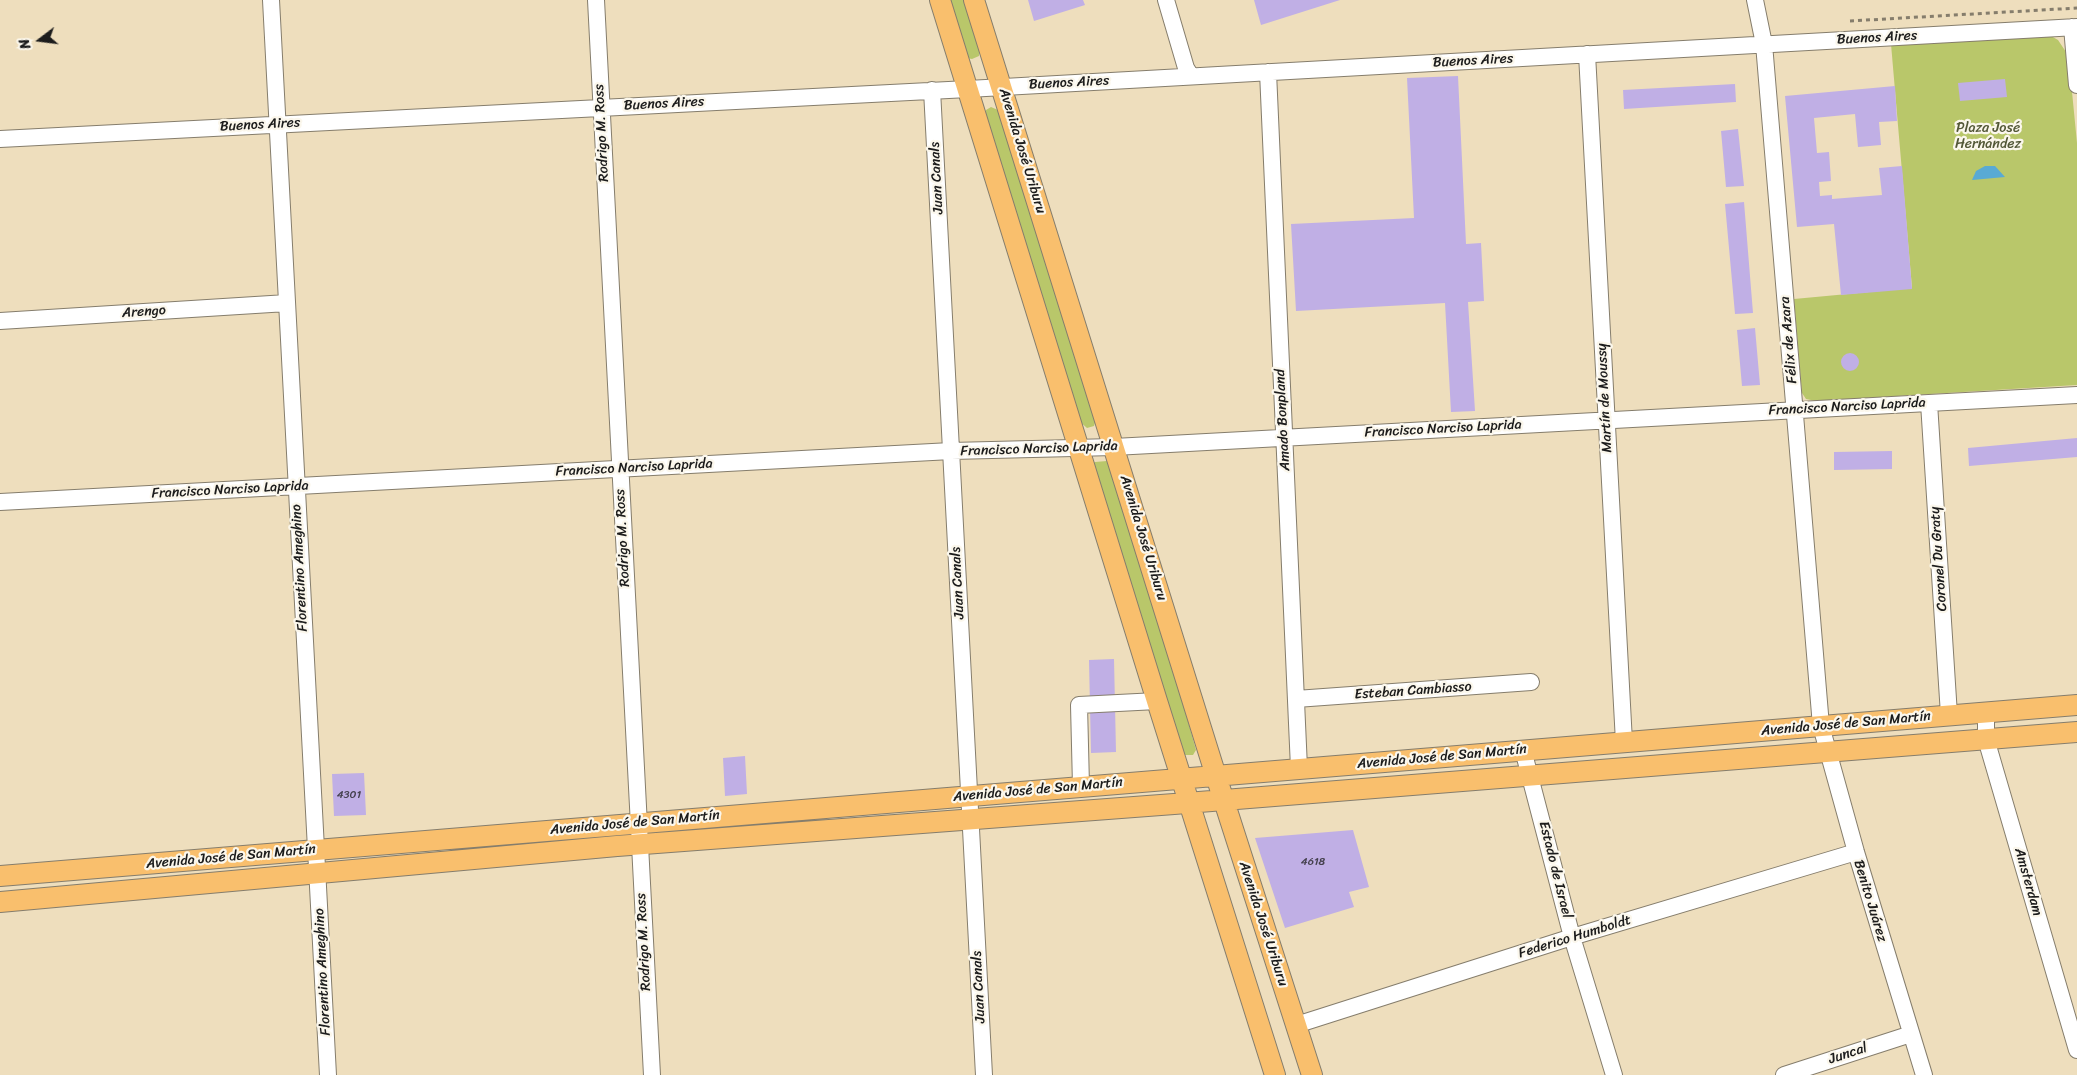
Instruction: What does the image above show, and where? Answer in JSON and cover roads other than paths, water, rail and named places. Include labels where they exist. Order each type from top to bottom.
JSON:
[{"type":"main road","points":[[940,0],[1274,1075]]},
{"type":"main road","name":"Avenida José Uriburu","points":[[974,0],[1216,776],[1312,1075]]},
{"type":"main road","name":"Avenida José de San Martín","points":[[0,876],[2077,705]]},
{"type":"main road","name":"Avenida José de San Martín","points":[[0,902],[639,844],[1189,803],[2077,732]]},
{"type":"street","name":"Florentino Ameghino","points":[[271,0],[328,1075]]},
{"type":"street","name":"Rodrigo M. Ross","points":[[596,0],[652,1075]]},
{"type":"street","points":[[1166,0],[1186,68],[1191,76]]},
{"type":"street","name":"Félix de Azara","points":[[1755,0],[1764,44],[1820,726]]},
{"type":"street","name":"Buenos Aires","points":[[0,139],[968,89],[2074,27]]},
{"type":"street","points":[[2074,27],[2077,85]]},
{"type":"street","name":"Martín de Moussy","points":[[1587,54],[1624,742]]},
{"type":"street","name":"Amado Bonpland","points":[[1268,72],[1298,768]]},
{"type":"street","name":"Juan Canals","points":[[932,90],[984,1075]]},
{"type":"street","name":"Arengo","points":[[0,321],[287,303]]},
{"type":"street","name":"Francisco Narciso Laprida","points":[[0,502],[951,452],[1114,447],[2077,395]]},
{"type":"street","name":"Coronel Du Graty","points":[[1929,403],[1949,715]]},
{"type":"street","name":"Esteban Cambiasso","points":[[1296,699],[1531,682]]},
{"type":"street","points":[[1081,786],[1079,705],[1157,701]]},
{"type":"street","name":"Amsterdam","points":[[1986,712],[1986,739],[2077,1050]]},
{"type":"street","name":"Benito Juárez","points":[[1820,726],[1924,1075]]},
{"type":"street","name":"Estado de Israel","points":[[1523,750],[1572,937],[1614,1075]]},
{"type":"street","name":"Federico Humboldt","points":[[1296,1024],[1572,937],[1856,852]]},
{"type":"street","name":"Juncal","points":[[1784,1075],[1911,1034]]},
{"type":"water","points":[[1985,166],[1995,166],[2005,177],[1972,180],[1976,171]]},
{"type":"park label","name":"Plaza José Hernández","points":[[1988,136]]}]
